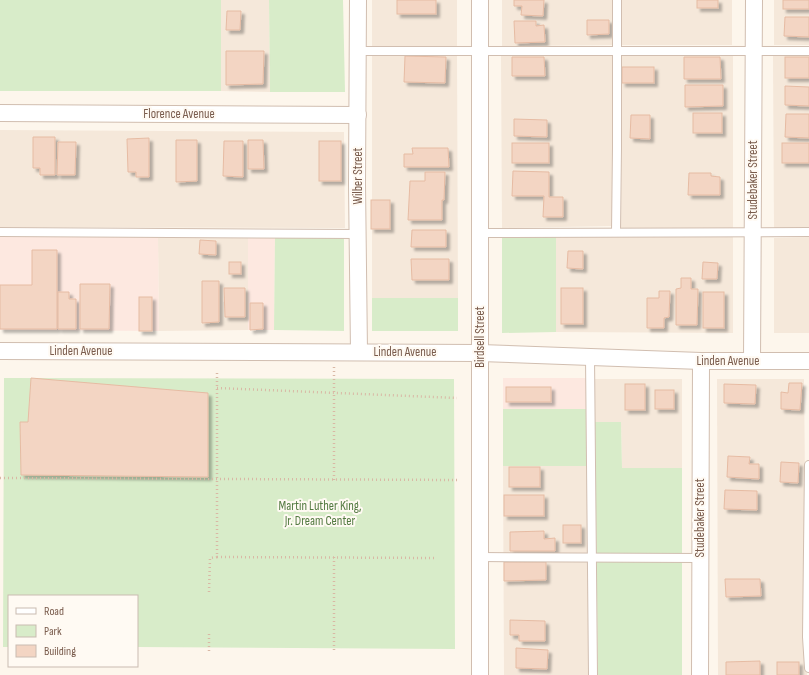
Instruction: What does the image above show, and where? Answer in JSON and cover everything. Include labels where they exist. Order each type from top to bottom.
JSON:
[{"type":"street","name":"Wilber Street","points":[[358,0],[359,352]]},
{"type":"street","name":"Birdsell Street","points":[[480,0],[480,675]]},
{"type":"street","name":"Studebaker Street","points":[[752,361],[754,0]]},
{"type":"street","name":"Florence Avenue","points":[[0,113],[358,115]]},
{"type":"street","name":"Linden Avenue","points":[[0,351],[480,353],[701,361],[809,361]]},
{"type":"street","name":"Studebaker Street","points":[[700,675],[701,361]]},
{"type":"lane","points":[[616,232],[617,0]]},
{"type":"lane","points":[[358,51],[809,51]]},
{"type":"lane","points":[[0,232],[358,234]]},
{"type":"lane","points":[[481,233],[809,232]]},
{"type":"lane","points":[[590,357],[593,675]]},
{"type":"lane","points":[[809,465],[807,637],[809,668]]},
{"type":"lane","points":[[480,557],[700,558]]},
{"type":"path","points":[[334,360],[334,480]]},
{"type":"path","points":[[217,373],[217,557]]},
{"type":"path","points":[[217,388],[457,398]]},
{"type":"path","points":[[0,478],[458,480]]},
{"type":"path","points":[[334,557],[334,653]]},
{"type":"path","points":[[209,592],[210,558],[437,558]]},
{"type":"path","points":[[209,634],[209,652]]},
{"type":"shaded area","points":[[221,0],[269,0],[270,92],[221,91]]},
{"type":"shaded area","points":[[372,0],[457,0],[457,47],[372,47]]},
{"type":"shaded area","points":[[502,0],[612,0],[612,45],[502,46]]},
{"type":"shaded area","points":[[622,0],[732,0],[732,45],[622,45]]},
{"type":"shaded area","points":[[774,0],[809,0],[809,45],[774,45]]},
{"type":"shaded area","points":[[372,55],[457,56],[458,298],[372,298]]},
{"type":"shaded area","points":[[613,55],[612,226],[502,228],[501,56]]},
{"type":"shaded area","points":[[622,55],[733,56],[733,229],[621,228]]},
{"type":"shaded area","points":[[773,56],[809,56],[809,228],[774,229]]},
{"type":"shaded area","points":[[0,130],[344,132],[345,228],[0,227]]},
{"type":"shaded area","points":[[0,235],[158,237],[159,331],[0,330]]},
{"type":"shaded area","points":[[158,237],[248,237],[248,330],[159,331]]},
{"type":"shaded area","points":[[248,237],[275,237],[274,330],[248,330]]},
{"type":"shaded area","points":[[556,237],[733,237],[733,333],[556,332]]},
{"type":"shaded area","points":[[809,237],[809,333],[774,333],[774,238]]},
{"type":"shaded area","points":[[503,378],[586,378],[586,409],[503,409]]},
{"type":"shaded area","points":[[595,379],[682,379],[682,468],[622,468],[621,422],[595,422]]},
{"type":"shaded area","points":[[717,379],[804,379],[807,675],[718,675]]},
{"type":"shaded area","points":[[503,466],[588,466],[588,675],[504,675]]},
{"type":"green space","points":[[0,0],[221,0],[221,91],[0,91]]},
{"type":"green space","points":[[269,0],[343,0],[345,92],[270,92]]},
{"type":"green space","points":[[275,237],[344,237],[344,331],[274,330]]},
{"type":"green space","points":[[502,237],[556,237],[556,332],[502,333]]},
{"type":"green space","points":[[372,298],[458,298],[458,331],[372,331]]},
{"type":"green space","name":"Martin Luther King, Jr. Dream Center","points":[[4,378],[454,379],[455,649],[138,647],[138,595],[8,595],[8,647],[3,647]]},
{"type":"green space","points":[[503,409],[586,409],[588,466],[503,466]]},
{"type":"green space","points":[[595,422],[621,422],[622,468],[682,468],[682,675],[598,675]]},
{"type":"building","points":[[397,0],[436,0],[436,14],[397,14]]},
{"type":"building","points":[[514,0],[544,0],[543,16],[521,15],[522,6],[514,6]]},
{"type":"building","points":[[697,0],[718,0],[718,8],[697,8]]},
{"type":"building","points":[[783,0],[809,0],[809,9],[783,9]]},
{"type":"building","points":[[227,11],[241,11],[240,30],[226,30]]},
{"type":"building","points":[[785,17],[809,17],[809,37],[784,36]]},
{"type":"building","points":[[587,20],[609,20],[609,34],[587,35]]},
{"type":"building","points":[[514,21],[536,21],[536,26],[544,25],[545,42],[515,43]]},
{"type":"building","points":[[226,51],[264,51],[263,84],[226,85]]},
{"type":"building","points":[[405,56],[446,57],[445,83],[404,82]]},
{"type":"building","points":[[512,57],[544,57],[545,76],[512,76]]},
{"type":"building","points":[[684,57],[720,57],[721,79],[684,79]]},
{"type":"building","points":[[785,57],[809,57],[809,78],[785,78]]},
{"type":"building","points":[[622,67],[654,67],[654,83],[622,83]]},
{"type":"building","points":[[685,85],[723,85],[723,106],[685,107]]},
{"type":"building","points":[[785,86],[809,87],[809,106],[785,105]]},
{"type":"building","points":[[693,113],[722,113],[722,133],[693,133]]},
{"type":"building","points":[[786,114],[809,114],[809,138],[785,137]]},
{"type":"building","points":[[631,115],[650,115],[650,139],[630,138]]},
{"type":"building","points":[[514,119],[547,120],[547,137],[514,136]]},
{"type":"building","points":[[33,137],[55,137],[55,175],[40,175],[40,168],[33,168]]},
{"type":"building","points":[[149,138],[149,177],[136,177],[136,172],[128,172],[127,139]]},
{"type":"building","points":[[176,140],[197,140],[197,181],[176,182]]},
{"type":"building","points":[[248,140],[263,140],[264,169],[248,169]]},
{"type":"building","points":[[224,141],[243,141],[243,177],[223,176]]},
{"type":"building","points":[[319,141],[341,141],[341,181],[319,181]]},
{"type":"building","points":[[58,142],[76,142],[75,175],[57,175]]},
{"type":"building","points":[[512,143],[549,143],[549,163],[512,163]]},
{"type":"building","points":[[782,143],[809,143],[809,163],[782,163]]},
{"type":"building","points":[[412,148],[448,148],[449,167],[404,167],[404,154],[413,154]]},
{"type":"building","points":[[513,171],[549,172],[549,197],[563,197],[563,217],[543,217],[544,196],[512,196]]},
{"type":"building","points":[[425,172],[445,172],[444,200],[442,200],[442,220],[408,220],[410,181],[425,181]]},
{"type":"building","points":[[689,173],[711,173],[711,176],[720,177],[720,195],[688,195]]},
{"type":"building","points":[[371,200],[390,200],[390,229],[371,229]]},
{"type":"building","points":[[412,230],[446,230],[446,247],[411,247]]},
{"type":"building","points":[[200,240],[216,241],[216,255],[199,254]]},
{"type":"building","points":[[32,250],[57,250],[57,329],[0,329],[0,285],[32,285]]},
{"type":"building","points":[[568,251],[583,251],[583,269],[567,268]]},
{"type":"building","points":[[411,259],[449,259],[449,280],[412,280]]},
{"type":"building","points":[[229,262],[241,262],[241,274],[229,274]]},
{"type":"building","points":[[703,262],[718,263],[717,279],[702,279]]},
{"type":"building","points":[[681,278],[691,278],[691,289],[698,289],[697,325],[676,325],[676,289],[681,288]]},
{"type":"building","points":[[202,281],[219,281],[219,322],[202,323]]},
{"type":"building","points":[[80,284],[110,284],[109,329],[80,329]]},
{"type":"building","points":[[224,288],[245,288],[245,317],[225,317]]},
{"type":"building","points":[[561,288],[583,288],[583,324],[561,324]]},
{"type":"building","points":[[659,291],[670,291],[669,317],[664,318],[664,328],[647,328],[647,298],[659,298]]},
{"type":"building","points":[[58,292],[69,292],[69,299],[76,299],[76,329],[58,329]]},
{"type":"building","points":[[703,292],[724,292],[724,328],[703,328]]},
{"type":"building","points":[[139,297],[152,297],[152,331],[139,331]]},
{"type":"building","points":[[250,303],[263,303],[263,329],[250,330]]},
{"type":"building","points":[[31,378],[208,393],[208,477],[21,475],[20,422],[28,422]]},
{"type":"building","points":[[789,383],[802,383],[800,410],[781,409],[781,392],[788,393]]},
{"type":"building","points":[[625,384],[645,384],[645,410],[625,410]]},
{"type":"building","points":[[724,384],[756,385],[755,404],[724,403]]},
{"type":"building","points":[[506,387],[551,387],[551,402],[506,402]]},
{"type":"building","points":[[655,390],[674,390],[674,409],[655,409]]},
{"type":"building","points":[[728,456],[750,457],[749,464],[759,464],[759,479],[727,477]]},
{"type":"building","points":[[781,462],[799,463],[798,483],[780,482]]},
{"type":"building","points":[[509,467],[540,467],[540,487],[509,487]]},
{"type":"building","points":[[725,490],[757,491],[757,510],[724,509]]},
{"type":"building","points":[[504,495],[544,495],[544,516],[504,516]]},
{"type":"building","points":[[563,525],[581,525],[581,543],[563,543]]},
{"type":"building","points":[[544,531],[544,539],[555,538],[555,551],[510,551],[510,532]]},
{"type":"building","points":[[504,562],[546,562],[546,580],[504,581]]},
{"type":"building","points":[[725,579],[760,579],[761,596],[726,597]]},
{"type":"building","points":[[510,620],[545,621],[545,641],[519,641],[519,635],[510,635]]},
{"type":"building","points":[[516,648],[548,650],[547,669],[516,668]]},
{"type":"building","points":[[760,661],[760,675],[726,675],[726,662]]},
{"type":"building","points":[[777,662],[799,662],[799,675],[777,675]]}]
